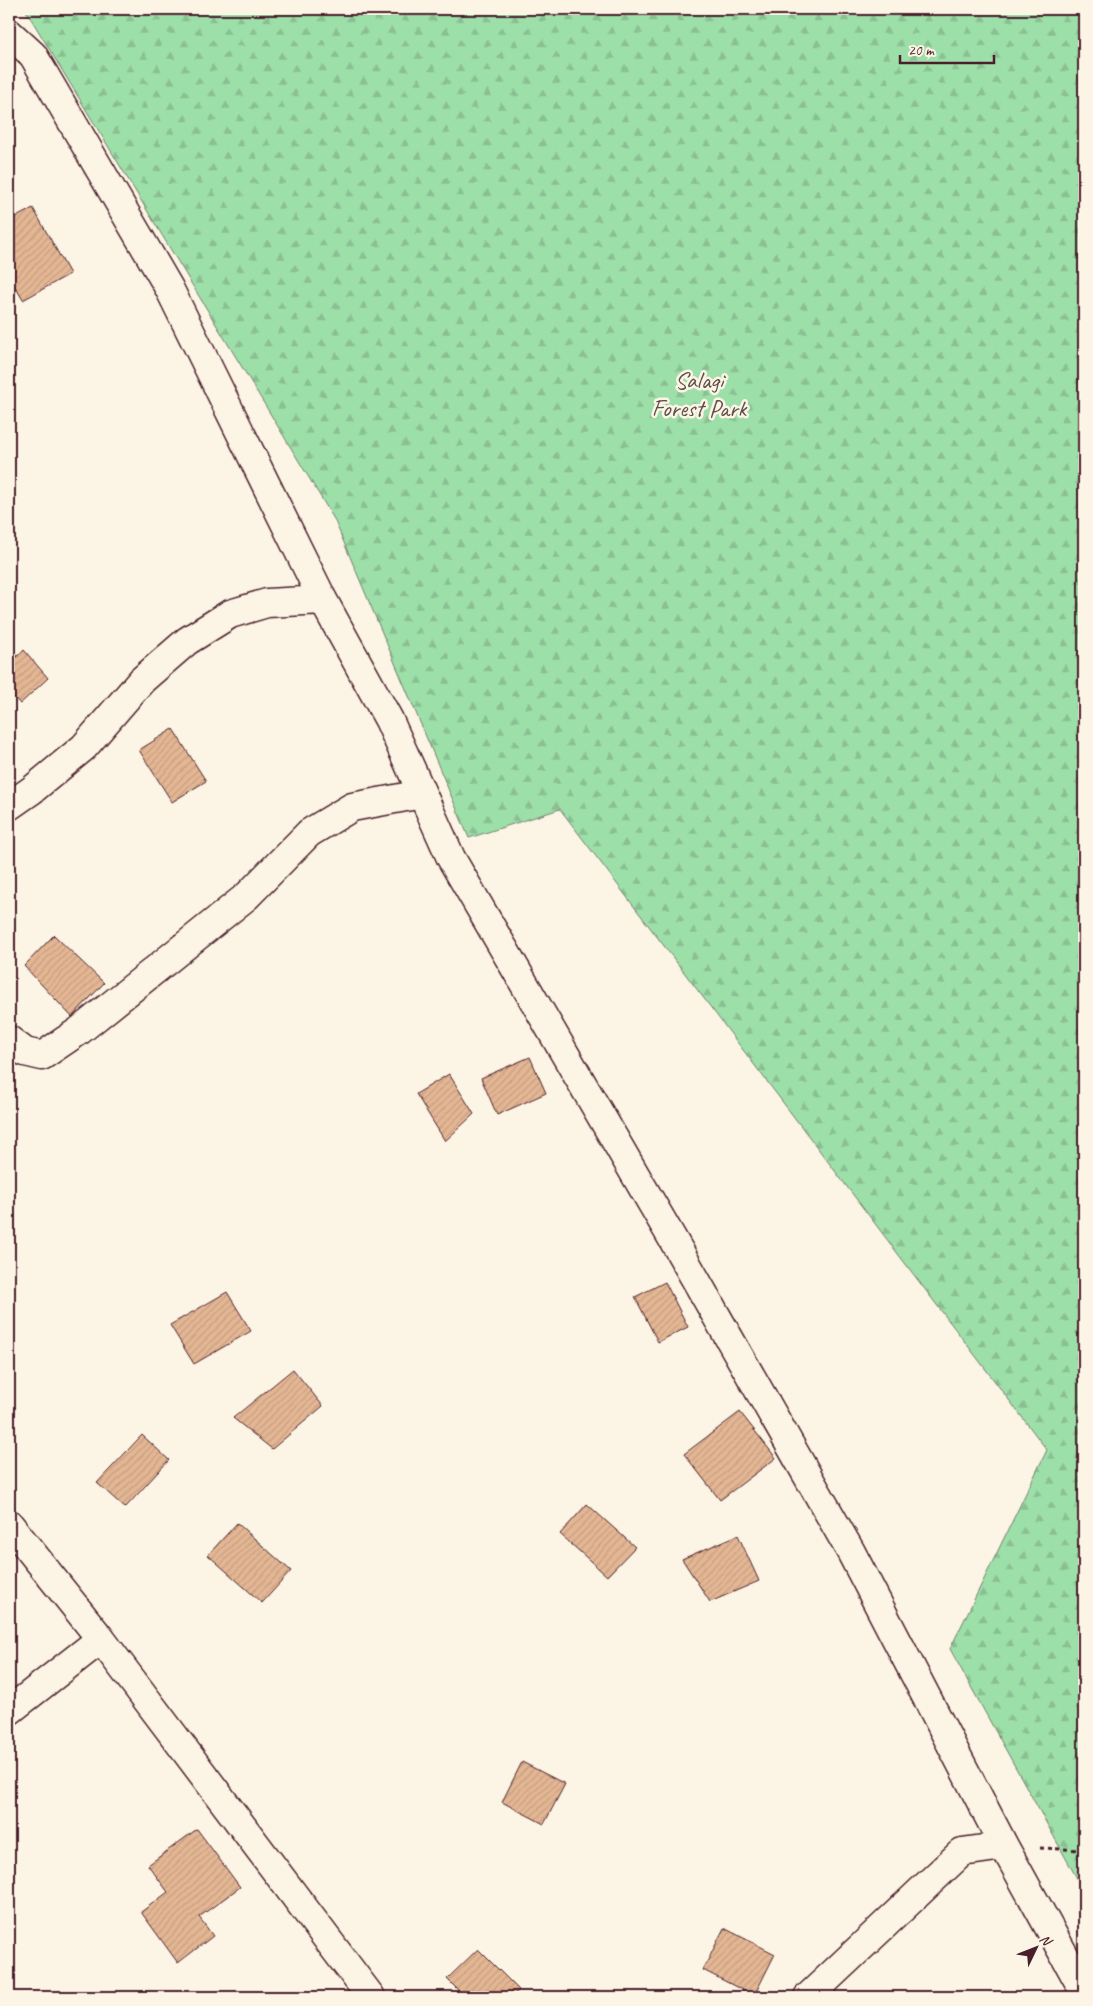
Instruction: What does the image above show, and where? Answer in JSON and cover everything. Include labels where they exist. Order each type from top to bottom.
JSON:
[{"type":"street","points":[[9,33],[33,55],[169,288],[323,600],[388,720],[451,858],[672,1238],[851,1552],[1004,1846],[1084,1991]]},
{"type":"street","points":[[9,806],[32,790],[84,747],[142,680],[187,641],[230,614],[268,603],[323,600]]},
{"type":"street","points":[[9,1040],[25,1052],[42,1056],[79,1031],[247,896],[309,833],[352,807],[422,794]]},
{"type":"street","points":[[9,1524],[101,1639],[372,1997]]},
{"type":"street","points":[[9,1711],[101,1639]]},
{"type":"street","points":[[808,1997],[962,1852],[1004,1846]]},
{"type":"path","points":[[1004,1846],[1084,1850]]},
{"type":"green space","name":"Salagi Forest Park","points":[[25,9],[1084,9],[1084,1891],[950,1649],[1047,1450],[560,809],[469,838],[334,519]]},
{"type":"building","points":[[33,208],[70,274],[23,300],[9,276],[9,221]]},
{"type":"building","points":[[24,650],[48,678],[20,704],[9,691],[9,663]]},
{"type":"building","points":[[173,729],[206,781],[172,802],[139,750]]},
{"type":"building","points":[[54,935],[104,983],[72,1017],[24,966]]},
{"type":"building","points":[[530,1057],[546,1093],[497,1115],[481,1078]]},
{"type":"building","points":[[449,1074],[474,1114],[445,1141],[416,1094]]},
{"type":"building","points":[[665,1282],[688,1327],[658,1342],[635,1297]]},
{"type":"building","points":[[227,1292],[251,1331],[194,1364],[170,1325]]},
{"type":"building","points":[[293,1369],[323,1406],[272,1449],[233,1418]]},
{"type":"building","points":[[740,1412],[776,1458],[720,1500],[684,1454]]},
{"type":"building","points":[[142,1435],[169,1460],[125,1508],[97,1483]]},
{"type":"building","points":[[587,1504],[635,1547],[607,1576],[560,1534]]},
{"type":"building","points":[[237,1523],[291,1571],[262,1603],[208,1555]]},
{"type":"building","points":[[738,1535],[759,1581],[710,1602],[682,1559]]},
{"type":"building","points":[[522,1762],[565,1784],[544,1824],[502,1802]]},
{"type":"building","points":[[197,1829],[240,1887],[199,1917],[213,1936],[178,1963],[141,1912],[168,1892],[148,1865]]},
{"type":"building","points":[[724,1928],[775,1954],[754,1996],[703,1970]]},
{"type":"building","points":[[478,1949],[519,1990],[511,1997],[465,1997],[447,1979]]}]
